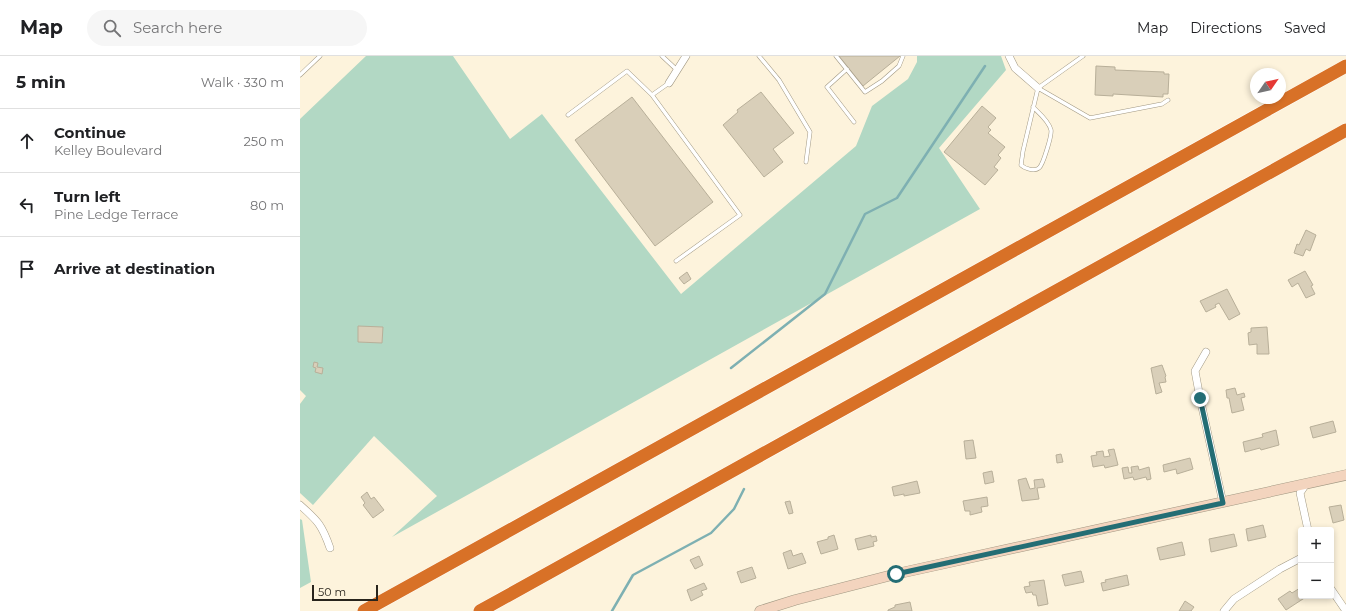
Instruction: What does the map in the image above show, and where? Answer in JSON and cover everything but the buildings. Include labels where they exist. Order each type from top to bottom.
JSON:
[{"type":"highway","points":[[364,611],[1346,66]]},
{"type":"highway","points":[[480,611],[1346,130]]},
{"type":"main road","points":[[760,611],[802,598],[896,574],[1346,475]]},
{"type":"street","points":[[669,83],[686,56]]},
{"type":"street","points":[[1009,56],[1015,68],[1038,88]]},
{"type":"street","points":[[1206,352],[1196,371],[1200,398],[1223,503]]},
{"type":"street","points":[[1306,484],[1300,493],[1307,527]]},
{"type":"street","points":[[300,504],[317,520],[324,532],[330,548]]},
{"type":"street","points":[[1224,611],[1234,599],[1280,569],[1298,560]]},
{"type":"street","points":[[1334,593],[1346,610]]},
{"type":"lane","points":[[300,75],[320,56]]},
{"type":"lane","points":[[662,56],[677,70]]},
{"type":"lane","points":[[760,56],[779,80],[810,132],[806,162]]},
{"type":"lane","points":[[836,56],[865,92],[882,81],[899,66],[903,56]]},
{"type":"lane","points":[[1033,107],[1050,126],[1052,131],[1043,162],[1039,168],[1035,170],[1024,167],[1021,164],[1021,161],[1033,107],[1038,88],[1084,56]]},
{"type":"lane","points":[[847,69],[827,87],[854,122]]},
{"type":"lane","points":[[568,115],[627,71],[652,95],[740,215],[676,261]]},
{"type":"lane","points":[[652,95],[669,83]]},
{"type":"lane","points":[[1038,88],[1090,118],[1162,104],[1168,100]]},
{"type":"green space","points":[[366,56],[453,56],[510,139],[542,114],[681,294],[856,146],[872,106],[908,79],[917,62],[917,56],[1001,56],[1006,70],[939,148],[980,209],[392,537],[437,496],[374,436],[313,505],[300,493],[300,404],[306,396],[300,390],[300,119]]},
{"type":"green space","points":[[300,519],[302,520],[311,582],[300,588]]},
{"type":"waterway","points":[[731,368],[825,294],[865,214],[897,198],[985,66]]},
{"type":"waterway","points":[[612,611],[633,575],[711,533],[734,509],[744,489]]},
{"type":"route","points":[[896,574],[1223,503],[1200,398]]}]
